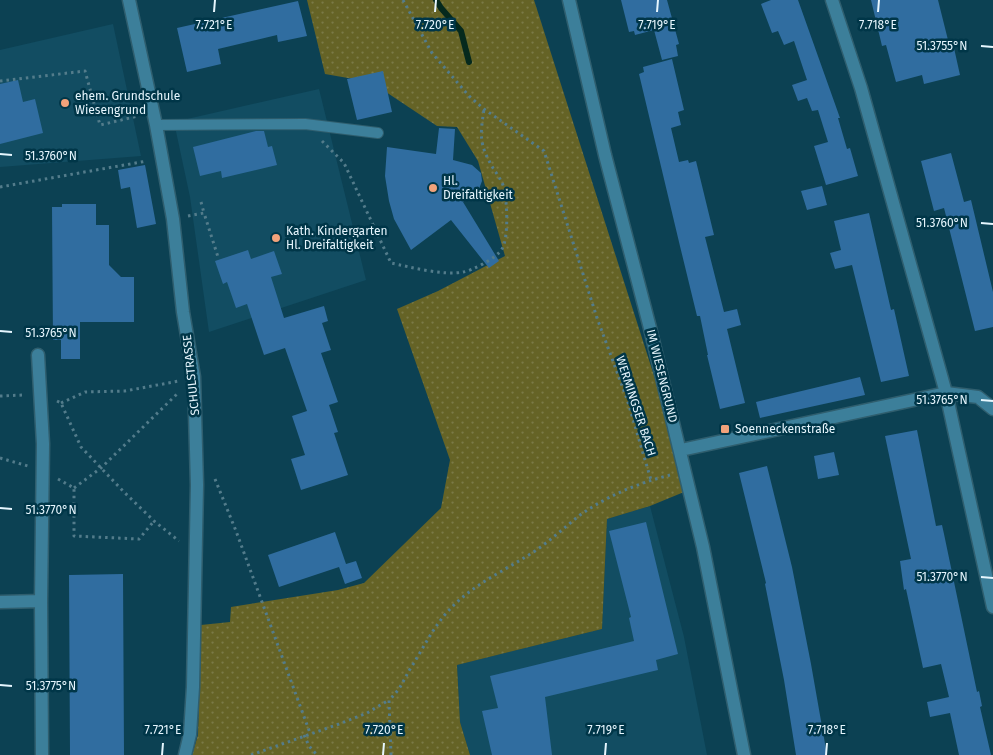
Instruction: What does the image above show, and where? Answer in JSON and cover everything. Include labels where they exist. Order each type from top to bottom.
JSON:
[{"type":"street","name":"SCHULSTRASSE","points":[[128,0],[173,218],[183,312],[194,378],[197,434],[196,553],[191,724],[185,755]]},
{"type":"street","name":"IM WIESENGRUND","points":[[569,0],[605,155],[704,547],[744,755]]},
{"type":"street","points":[[832,0],[861,88],[946,393],[993,607]]},
{"type":"street","points":[[38,355],[44,470],[41,601],[42,755]]},
{"type":"street","points":[[681,450],[946,393],[978,397],[993,409]]},
{"type":"street","points":[[0,602],[41,601]]},
{"type":"lane","points":[[154,119],[305,124],[378,133]]},
{"type":"path","name":"WERMINGSER BACH","points":[[389,700],[400,690],[411,668],[443,618],[462,596],[481,582],[541,547],[581,515],[614,494],[651,480],[627,399],[594,308],[544,151],[484,109],[469,96],[432,53],[403,0]]},
{"type":"path","points":[[0,81],[85,70],[100,125],[154,119]]},
{"type":"path","points":[[305,124],[344,163],[391,263],[442,272],[463,272],[493,258],[502,249],[507,228],[507,204],[504,186],[483,147],[480,134],[484,109]]},
{"type":"path","points":[[0,187],[161,158]]},
{"type":"path","points":[[201,202],[218,257]]},
{"type":"path","points":[[173,218],[204,213]]},
{"type":"path","points":[[60,403],[85,392],[125,391],[194,378]]},
{"type":"path","points":[[74,488],[100,468],[194,378]]},
{"type":"path","points":[[0,396],[41,394],[60,403],[80,447],[154,521],[196,553]]},
{"type":"path","points":[[0,458],[44,470],[74,488]]},
{"type":"path","points":[[215,478],[310,733]]},
{"type":"path","points":[[74,488],[74,536],[139,538],[154,521]]},
{"type":"path","points":[[250,755],[367,713],[389,700],[392,755]]},
{"type":"path","points":[[304,736],[309,746],[317,755]]},
{"type":"shaded area","points":[[307,0],[534,0],[665,410],[684,492],[650,506],[607,519],[602,629],[457,665],[460,722],[470,755],[192,755],[198,735],[201,625],[230,622],[231,607],[338,590],[364,583],[441,508],[450,460],[397,309],[438,291],[505,256],[478,161],[457,127],[437,126],[371,82],[325,74]]},
{"type":"shaded area","name":"ehem. Grundschule Wiesengrund","points":[[113,24],[141,156],[0,167],[0,50]]},
{"type":"shaded area","name":"Kath. Kindergarten Hl. Dreifaltigkeit","points":[[319,89],[366,280],[209,332],[190,197],[174,122]]},
{"type":"shaded area","points":[[650,506],[684,637],[707,755],[470,755],[460,722],[457,665],[602,629],[607,519]]},
{"type":"building","points":[[621,0],[667,0],[679,44],[676,45],[678,56],[662,60],[654,30],[635,35],[634,31],[629,32]]},
{"type":"building","points":[[771,0],[798,0],[840,118],[838,118],[847,149],[850,148],[858,176],[826,185],[814,146],[828,142],[818,110],[812,111],[807,98],[798,101],[792,85],[807,80],[794,41],[784,45],[778,31],[772,33],[761,4]]},
{"type":"building","points":[[871,0],[938,0],[948,40],[952,39],[960,75],[924,84],[922,75],[896,82],[886,45],[882,46]]},
{"type":"building","points":[[298,1],[307,36],[278,42],[277,35],[218,49],[221,64],[187,72],[177,28]]},
{"type":"building","points":[[672,59],[684,110],[678,112],[681,125],[671,128],[679,162],[688,160],[689,163],[696,161],[714,235],[705,237],[724,312],[737,309],[741,325],[727,329],[745,403],[720,409],[700,316],[697,316],[639,74],[644,72],[643,67]]},
{"type":"building","points":[[383,71],[392,112],[357,120],[347,79]]},
{"type":"building","points":[[18,80],[23,102],[35,99],[43,133],[0,144],[0,84]]},
{"type":"building","name":"Hl. Dreifaltigkeit","points":[[439,128],[455,129],[453,160],[472,165],[481,173],[482,181],[479,189],[463,202],[499,261],[489,268],[451,220],[411,250],[394,219],[385,176],[387,147],[436,154]]},
{"type":"building","points":[[256,131],[264,131],[268,147],[272,146],[277,165],[222,178],[221,171],[200,176],[193,147]]},
{"type":"building","points":[[951,153],[964,202],[971,200],[993,292],[993,327],[975,331],[944,208],[934,211],[921,161]]},
{"type":"building","points":[[145,165],[156,224],[137,228],[130,187],[121,189],[118,170]]},
{"type":"building","points":[[822,186],[827,205],[807,210],[801,191]]},
{"type":"building","points":[[62,204],[96,204],[96,225],[109,225],[109,265],[121,277],[134,277],[134,322],[80,322],[80,359],[61,359],[61,340],[53,340],[52,207],[62,207]]},
{"type":"building","points":[[869,213],[891,310],[894,309],[909,376],[881,382],[852,265],[835,269],[830,253],[841,250],[834,221]]},
{"type":"building","points":[[248,250],[251,259],[274,251],[282,274],[271,277],[284,318],[324,306],[328,321],[322,323],[331,350],[321,353],[338,402],[329,405],[338,432],[334,433],[348,475],[301,490],[291,459],[305,455],[292,416],[307,411],[285,348],[264,355],[247,304],[236,308],[227,282],[223,284],[215,261]]},
{"type":"building","points":[[860,377],[865,395],[760,418],[756,402]]},
{"type":"building","points":[[917,430],[936,526],[942,525],[977,692],[979,691],[982,706],[980,707],[991,755],[959,755],[950,713],[930,717],[927,702],[949,697],[941,664],[923,668],[906,589],[904,590],[900,561],[911,559],[885,436]]},
{"type":"building","points":[[834,452],[839,475],[818,479],[814,456]]},
{"type":"building","points":[[767,466],[792,567],[827,755],[796,755],[766,583],[739,473]]},
{"type":"building","points":[[646,522],[678,654],[656,660],[658,670],[545,697],[552,755],[492,755],[482,711],[498,708],[490,676],[634,641],[629,618],[631,617],[609,531]]},
{"type":"building","points":[[335,532],[346,564],[356,561],[362,578],[345,584],[339,567],[279,587],[268,555]]},
{"type":"building","points":[[123,574],[124,755],[70,755],[69,575]]},
{"type":"waterway","name":"WERMINGSER BACH","points":[[436,0],[461,31],[469,62]]},
{"type":"place","name":"ehem. Grundschule Wiesengrund","points":[[65,103]]},
{"type":"place","name":"Hl. Dreifaltigkeit","points":[[433,188]]},
{"type":"place","name":"Kath. Kindergarten Hl. Dreifaltigkeit","points":[[276,238]]},
{"type":"place","name":"Soenneckenstraße","points":[[725,429]]}]
